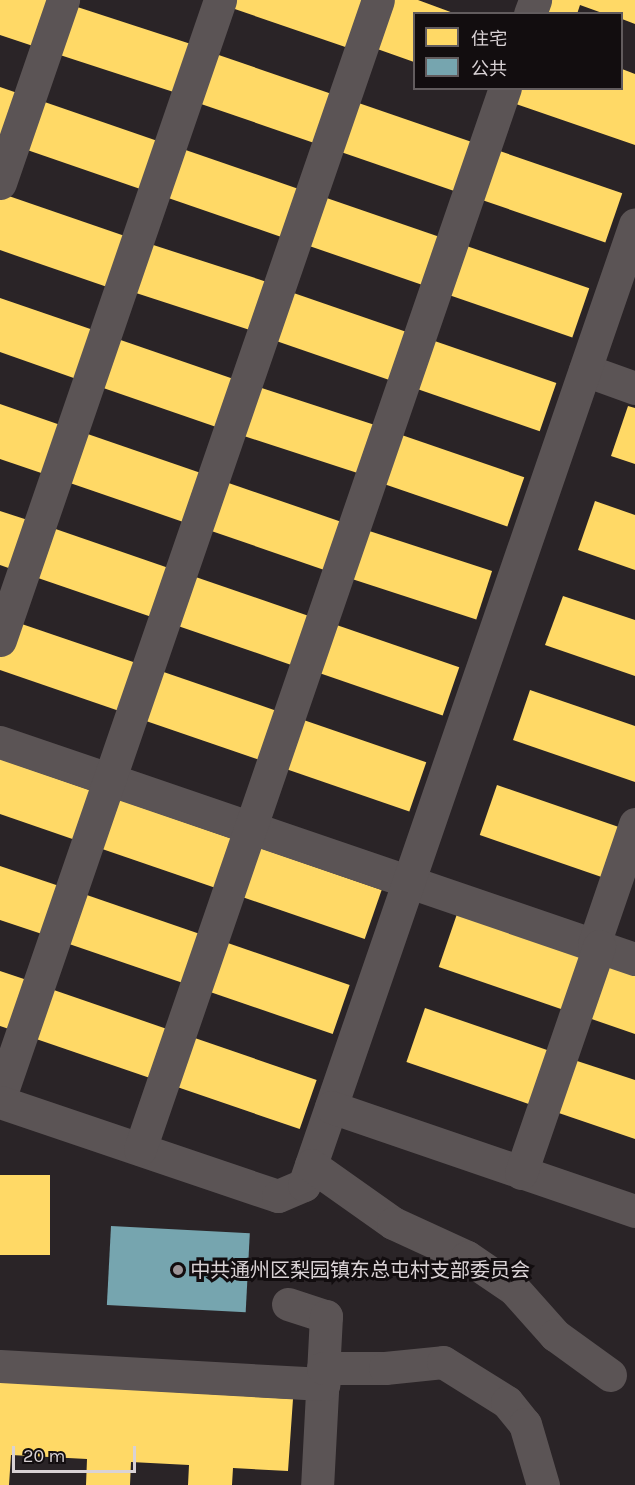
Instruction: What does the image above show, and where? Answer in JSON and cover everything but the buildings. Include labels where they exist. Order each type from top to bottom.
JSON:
[{"type":"street","points":[[0,183],[63,0]]},
{"type":"street","points":[[0,640],[220,0]]},
{"type":"street","points":[[378,0],[0,1099],[278,1196],[304,1185],[635,224]]},
{"type":"street","points":[[140,1149],[504,90]]},
{"type":"street","points":[[585,370],[635,388]]},
{"type":"street","points":[[0,742],[635,958]]},
{"type":"street","points":[[521,1173],[635,824]]},
{"type":"street","points":[[331,1107],[635,1211]]},
{"type":"street","points":[[311,1165],[393,1223],[467,1257],[514,1289],[555,1335],[610,1375]]},
{"type":"street","points":[[288,1304],[326,1316],[317,1485]]},
{"type":"street","points":[[0,1366],[323,1376],[443,1362],[507,1402],[525,1424],[543,1485]]},
{"type":"place","name":"中共通州区梨园镇东总屯村支部委员会","points":[[178,1270]]}]
